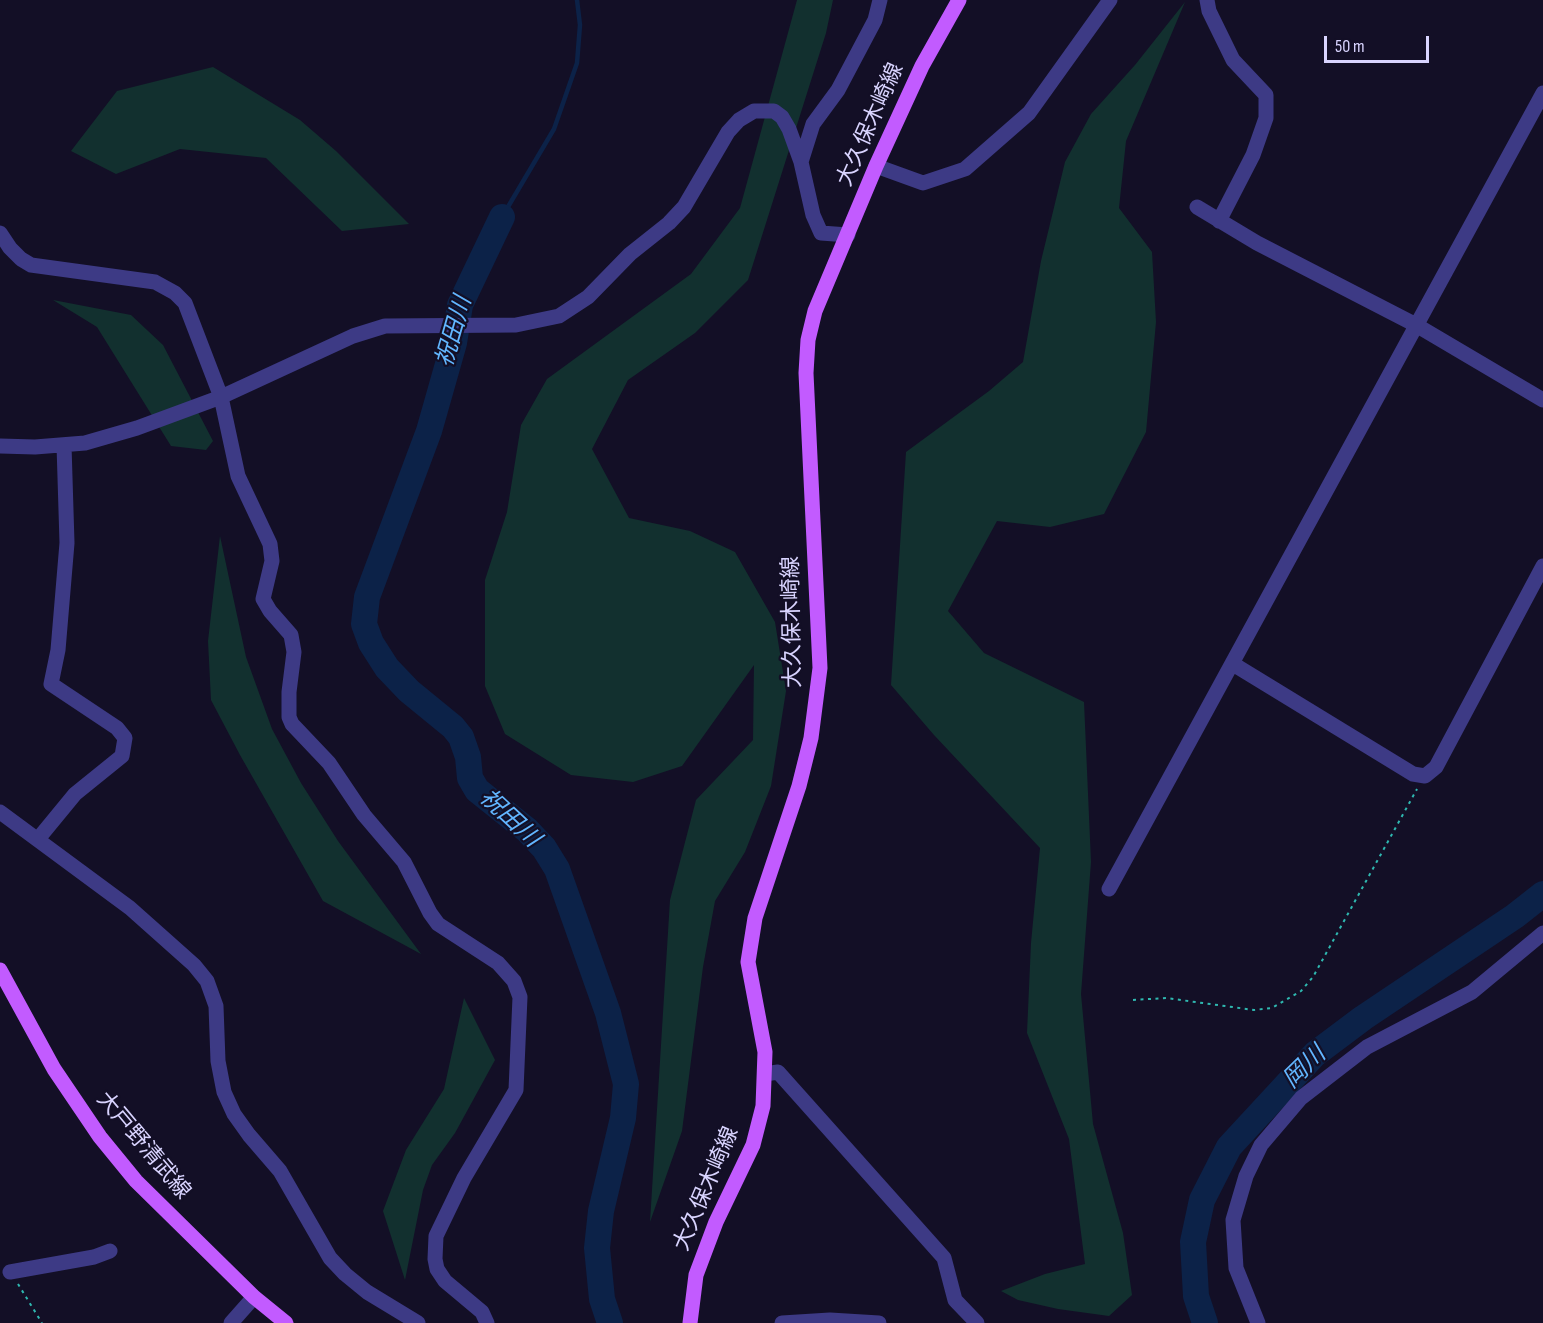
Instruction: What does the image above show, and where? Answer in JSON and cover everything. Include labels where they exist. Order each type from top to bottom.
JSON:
[{"type":"main road","name":"大久保木崎線","points":[[690,1323],[696,1275],[716,1222],[753,1145],[763,1106],[765,1052],[748,962],[755,918],[799,786],[811,738],[820,668],[806,373],[808,340],[815,311],[876,166],[922,66],[959,0]]},
{"type":"main road","name":"大戸野清武線","points":[[0,970],[54,1069],[100,1137],[136,1180],[254,1297],[286,1323]]},
{"type":"street","points":[[801,162],[813,124],[838,90],[875,20],[880,0]]},
{"type":"street","points":[[876,166],[923,183],[965,169],[1029,113],[1110,0]]},
{"type":"street","points":[[1207,0],[1209,11],[1233,60],[1266,95],[1266,118],[1253,155],[1219,220]]},
{"type":"street","points":[[1110,889],[1543,93]]},
{"type":"street","points":[[0,446],[86,443],[138,428],[221,397],[353,336],[385,326],[516,325],[545,321],[559,316],[588,297],[630,254],[669,224],[684,207],[728,132],[747,114],[754,111],[774,111],[782,117],[789,129],[801,162],[813,215],[821,233],[848,235]]},
{"type":"street","points":[[1197,207],[1257,243],[1416,325],[1543,400]]},
{"type":"street","points":[[0,233],[10,248],[31,265],[155,282],[176,293],[185,303],[221,397],[238,476],[270,544],[272,561],[262,599],[291,635],[294,652],[289,692],[289,717],[292,724],[329,763],[364,815],[404,862],[438,924],[498,963],[514,981],[520,997],[516,1090],[464,1178],[436,1236],[437,1269],[445,1281],[482,1311],[488,1323]]},
{"type":"street","points":[[38,839],[75,794],[122,756],[125,738],[117,728],[51,684],[58,650],[67,543],[64,445]]},
{"type":"street","points":[[1233,664],[1413,774],[1425,776],[1436,767],[1543,566]]},
{"type":"street","points":[[0,812],[130,908],[194,965],[207,981],[216,1006],[218,1061],[224,1092],[234,1114],[280,1171],[330,1258],[337,1266],[367,1292],[418,1323]]},
{"type":"street","points":[[1258,1323],[1236,1268],[1233,1220],[1246,1176],[1261,1145],[1301,1098],[1367,1047],[1472,992],[1543,933]]},
{"type":"street","points":[[765,1074],[778,1072],[944,1258],[955,1300],[976,1323]]},
{"type":"street","points":[[11,1274],[94,1257],[110,1251]]},
{"type":"street","points":[[231,1323],[254,1297]]},
{"type":"street","points":[[782,1323],[830,1320],[879,1323]]},
{"type":"path","points":[[1133,1000],[1166,998],[1254,1010],[1272,1008],[1301,991],[1313,978],[1425,776]]},
{"type":"path","points":[[11,1274],[42,1323]]},
{"type":"green space","points":[[797,0],[833,0],[826,33],[748,280],[695,333],[628,380],[592,449],[629,518],[690,531],[735,552],[775,622],[786,691],[771,786],[745,852],[715,901],[703,967],[682,1131],[650,1222],[670,900],[696,800],[753,740],[754,665],[682,766],[633,782],[571,775],[505,734],[485,686],[485,580],[507,512],[521,425],[547,379],[691,274],[740,208]]},
{"type":"green space","points":[[1185,2],[1126,141],[1119,208],[1152,252],[1156,322],[1146,432],[1104,514],[1050,527],[997,521],[948,611],[984,653],[1084,702],[1091,862],[1081,994],[1093,1124],[1123,1233],[1132,1295],[1109,1316],[1058,1309],[1018,1300],[1001,1291],[1045,1274],[1085,1264],[1069,1139],[1027,1033],[1031,943],[1040,848],[934,735],[891,685],[906,452],[989,391],[1023,362],[1041,261],[1065,162],[1091,114],[1135,65]]},
{"type":"green space","points":[[213,67],[300,120],[336,151],[409,224],[342,231],[266,158],[180,149],[116,174],[71,151],[117,91]]},
{"type":"green space","points":[[53,300],[131,315],[163,345],[213,441],[206,450],[171,446],[97,327]]},
{"type":"green space","points":[[220,536],[246,657],[272,729],[301,783],[338,841],[421,954],[323,901],[211,700],[208,641]]},
{"type":"green space","points":[[464,998],[495,1060],[455,1133],[432,1165],[423,1190],[405,1280],[383,1211],[406,1150],[444,1089]]},
{"type":"waterway","points":[[502,217],[554,129],[577,63],[580,25],[577,0]]},
{"type":"waterway","name":"祝田川","points":[[502,217],[460,305],[454,343],[429,431],[367,597],[364,624],[371,643],[387,668],[409,691],[453,727],[461,737],[468,757],[470,778],[477,790],[527,830],[544,848],[557,869],[608,1013],[626,1084],[623,1118],[601,1211],[597,1248],[602,1299],[610,1323]]},
{"type":"waterway","name":"岡川","points":[[1205,1323],[1196,1296],[1193,1242],[1202,1200],[1229,1147],[1315,1054],[1363,1018],[1515,916],[1543,894]]}]
